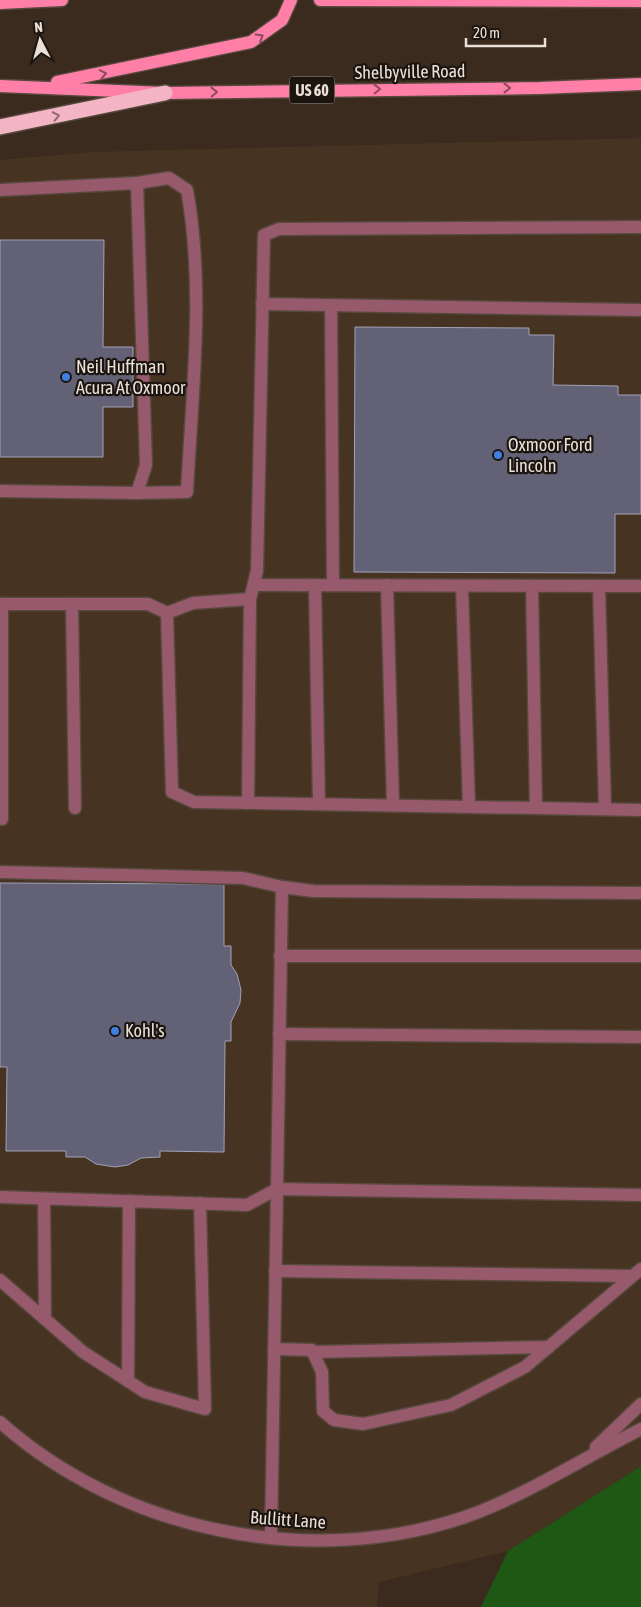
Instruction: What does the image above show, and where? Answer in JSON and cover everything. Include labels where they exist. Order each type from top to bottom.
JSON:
[{"type":"highway","points":[[0,127],[165,93]]},
{"type":"main road","points":[[0,3],[62,0]]},
{"type":"main road","points":[[38,86],[245,44],[262,36],[282,20],[292,0]]},
{"type":"main road","points":[[320,0],[641,1]]},
{"type":"main road","name":"Shelbyville Road","points":[[0,86],[38,86],[165,93],[539,88],[641,84]]},
{"type":"street","points":[[0,190],[137,183],[169,178],[187,190],[193,223],[197,286],[188,492],[0,491]]},
{"type":"street","points":[[137,183],[146,465],[137,493]]},
{"type":"street","points":[[248,803],[250,599],[257,571],[264,235],[279,229],[641,227]]},
{"type":"street","points":[[262,304],[641,310]]},
{"type":"street","points":[[331,306],[333,585]]},
{"type":"street","points":[[254,584],[641,586]]},
{"type":"street","points":[[315,585],[320,804]]},
{"type":"street","points":[[387,585],[393,805]]},
{"type":"street","points":[[462,586],[469,807]]},
{"type":"street","points":[[532,586],[536,808]]},
{"type":"street","points":[[599,586],[605,809]]},
{"type":"street","points":[[167,614],[193,603],[250,599]]},
{"type":"street","points":[[2,819],[1,604],[148,604],[167,614]]},
{"type":"street","points":[[72,604],[75,808]]},
{"type":"street","points":[[167,614],[172,792],[194,802],[641,810]]},
{"type":"street","points":[[0,872],[243,878],[282,887],[313,891],[641,894]]},
{"type":"street","points":[[271,1537],[282,887]]},
{"type":"street","points":[[280,956],[641,956]]},
{"type":"street","points":[[279,1034],[641,1036]]},
{"type":"street","points":[[0,1197],[247,1204],[277,1189],[641,1195]]},
{"type":"street","points":[[44,1199],[45,1319]]},
{"type":"street","points":[[128,1381],[129,1201]]},
{"type":"street","points":[[0,1280],[83,1352],[145,1392],[205,1409],[200,1203]]},
{"type":"street","points":[[275,1271],[637,1272]]},
{"type":"street","points":[[313,1352],[322,1372],[323,1411],[334,1420],[363,1424],[451,1405],[525,1367],[637,1272]]},
{"type":"street","points":[[274,1349],[313,1352],[549,1347]]},
{"type":"street","name":"Bullitt Lane","points":[[585,1457],[641,1404]]},
{"type":"street","name":"Bullitt Lane","points":[[0,1422],[39,1453],[98,1488],[155,1512],[227,1532],[271,1537],[338,1540],[396,1535],[465,1516],[542,1483],[585,1457],[641,1429]]},
{"type":"shaded area","points":[[641,138],[641,1466],[508,1551],[379,1582],[377,1607],[0,1607],[0,160],[92,152]]},
{"type":"green space","points":[[641,1466],[641,1607],[481,1607],[508,1551]]},
{"type":"building","name":"Neil Huffman Acura At Oxmoor","points":[[0,240],[104,240],[103,347],[133,347],[133,407],[103,407],[103,457],[0,457]]},
{"type":"building","name":"Oxmoor Ford Lincoln","points":[[355,327],[529,328],[529,335],[554,335],[553,385],[618,386],[618,395],[641,395],[641,514],[615,514],[615,573],[354,572]]},
{"type":"building","name":"Kohl's","points":[[0,883],[224,884],[224,946],[231,946],[231,965],[237,974],[241,990],[240,1003],[231,1022],[231,1041],[225,1041],[224,1152],[160,1151],[160,1157],[141,1158],[128,1165],[115,1167],[96,1164],[85,1157],[66,1157],[66,1151],[6,1151],[7,1067],[0,1067]]},
{"type":"place","name":"Neil Huffman Acura At Oxmoor","points":[[66,377]]},
{"type":"place","name":"Oxmoor Ford Lincoln","points":[[498,455]]},
{"type":"place","name":"Kohl's","points":[[115,1031]]}]
